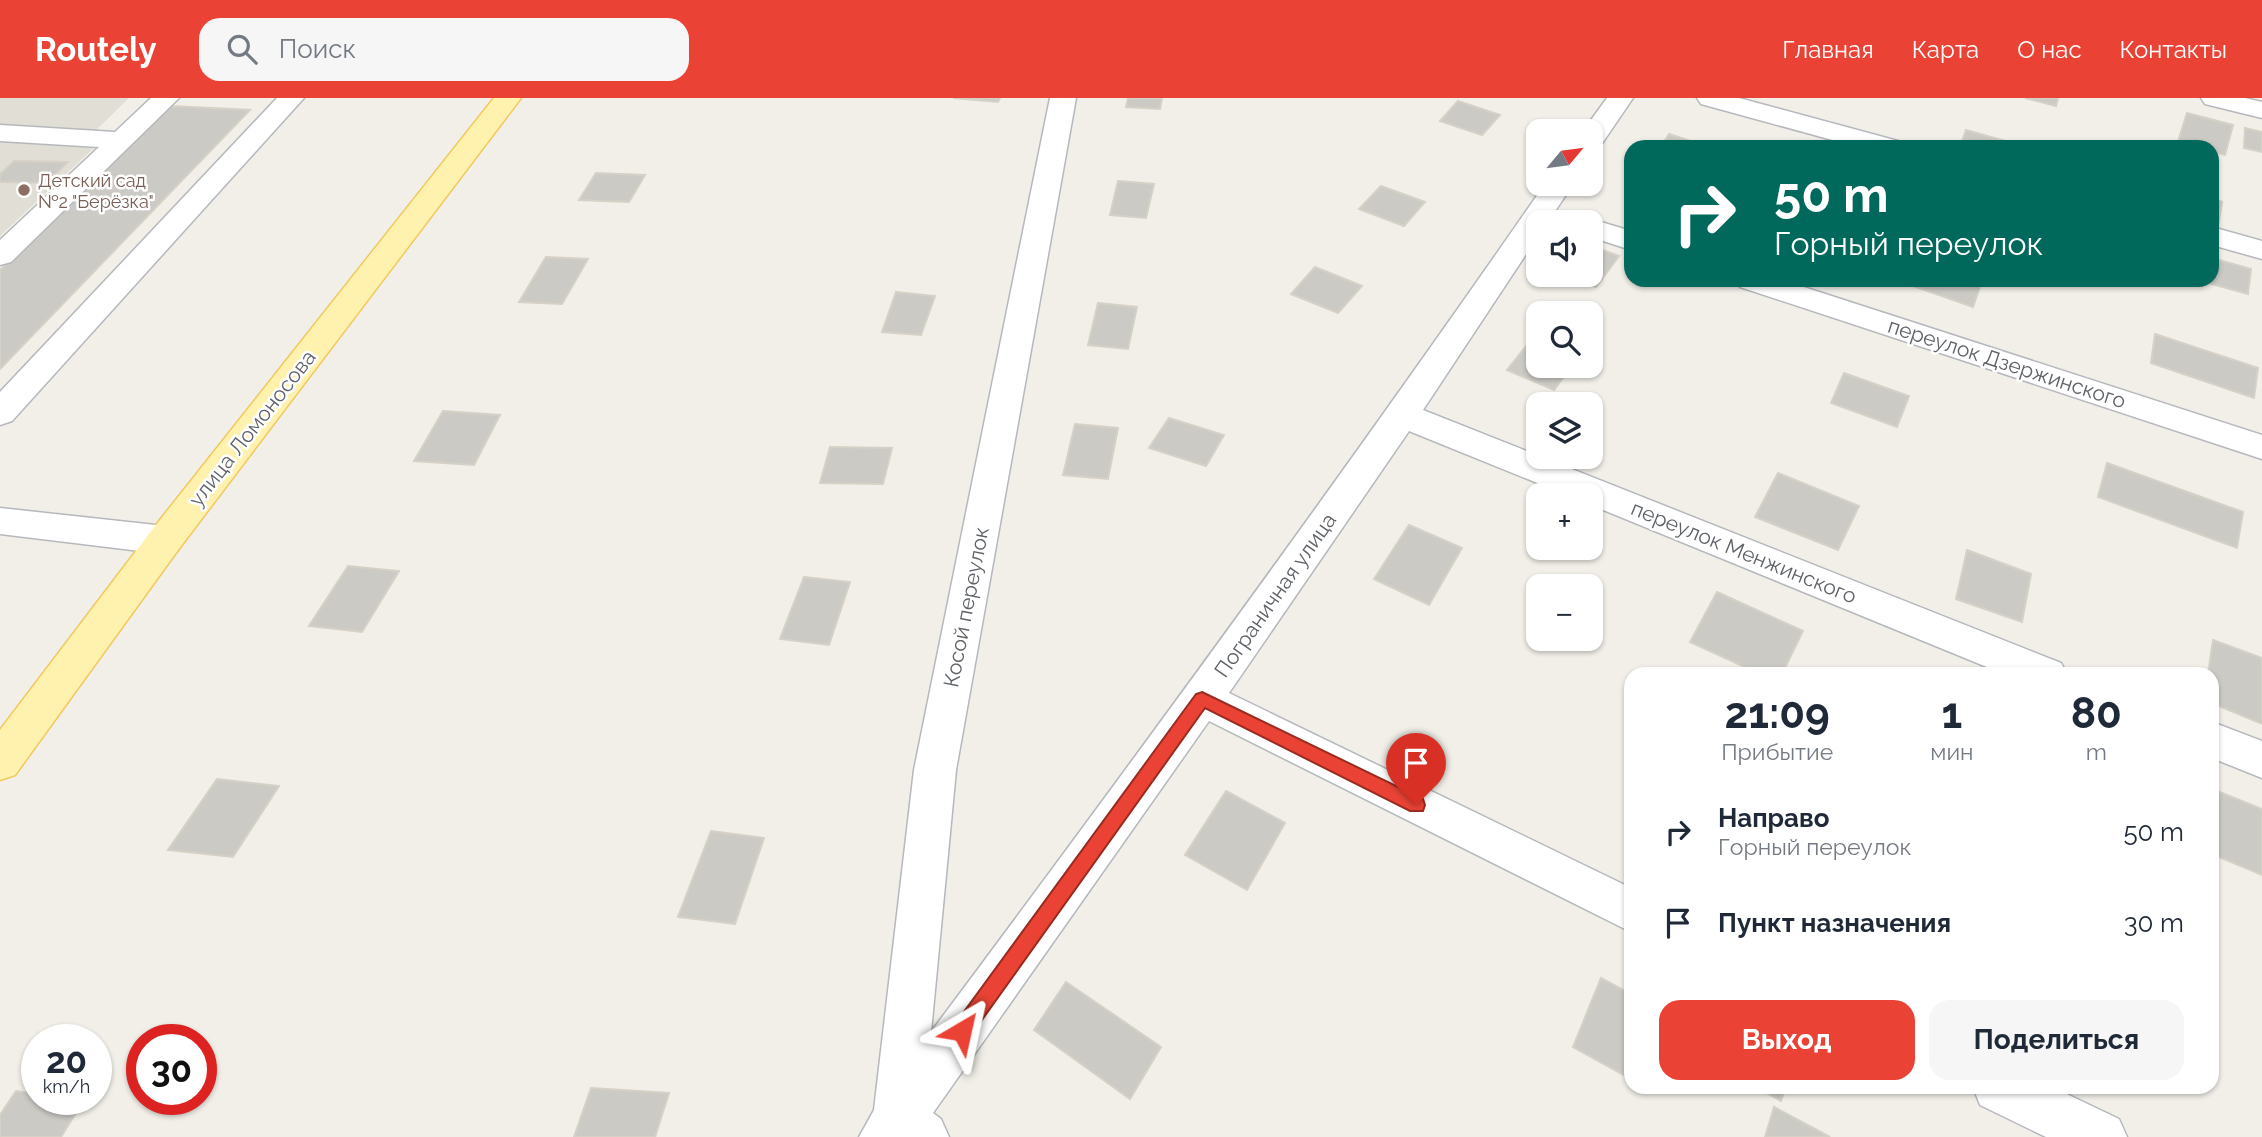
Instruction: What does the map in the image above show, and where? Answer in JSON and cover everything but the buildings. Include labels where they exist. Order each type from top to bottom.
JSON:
[{"type":"main road","name":"улица Ломоносова","points":[[0,762],[166,540],[508,98]]},
{"type":"street","points":[[0,256],[166,98]]},
{"type":"street","points":[[0,413],[291,98]]},
{"type":"street","name":"Косой переулок","points":[[902,1131],[935,770],[1063,98]]},
{"type":"street","points":[[1603,122],[1620,98]]},
{"type":"street","points":[[1710,98],[1863,140]]},
{"type":"street","points":[[2214,98],[2262,110]]},
{"type":"street","points":[[0,133],[121,140]]},
{"type":"street","name":"Пограничная улица","points":[[902,1131],[1402,415],[1558,206]]},
{"type":"street","points":[[1603,232],[1624,239]]},
{"type":"street","points":[[2219,238],[2262,250]]},
{"type":"street","name":"переулок Дзержинского","points":[[1772,287],[2262,447]]},
{"type":"street","name":"переулок Менжинского","points":[[1402,415],[2030,667]]},
{"type":"street","points":[[0,521],[166,540]]},
{"type":"street","points":[[1202,699],[1624,907]]},
{"type":"street","points":[[2219,743],[2262,760]]},
{"type":"street","points":[[2000,1094],[2087,1137]]},
{"type":"street","points":[[2012,1094],[2101,1137]]},
{"type":"shaded area","points":[[0,98],[129,98],[94,132],[0,127]]},
{"type":"shaded area","name":"Детский сад №2 \"Берёзка\"","points":[[0,139],[98,144],[0,236]]},
{"type":"place","name":"Детский сад №2 \"Берёзка\"","points":[[24,190]]},
{"type":"route","points":[[962,1031],[1202,699],[1416,805]]}]
